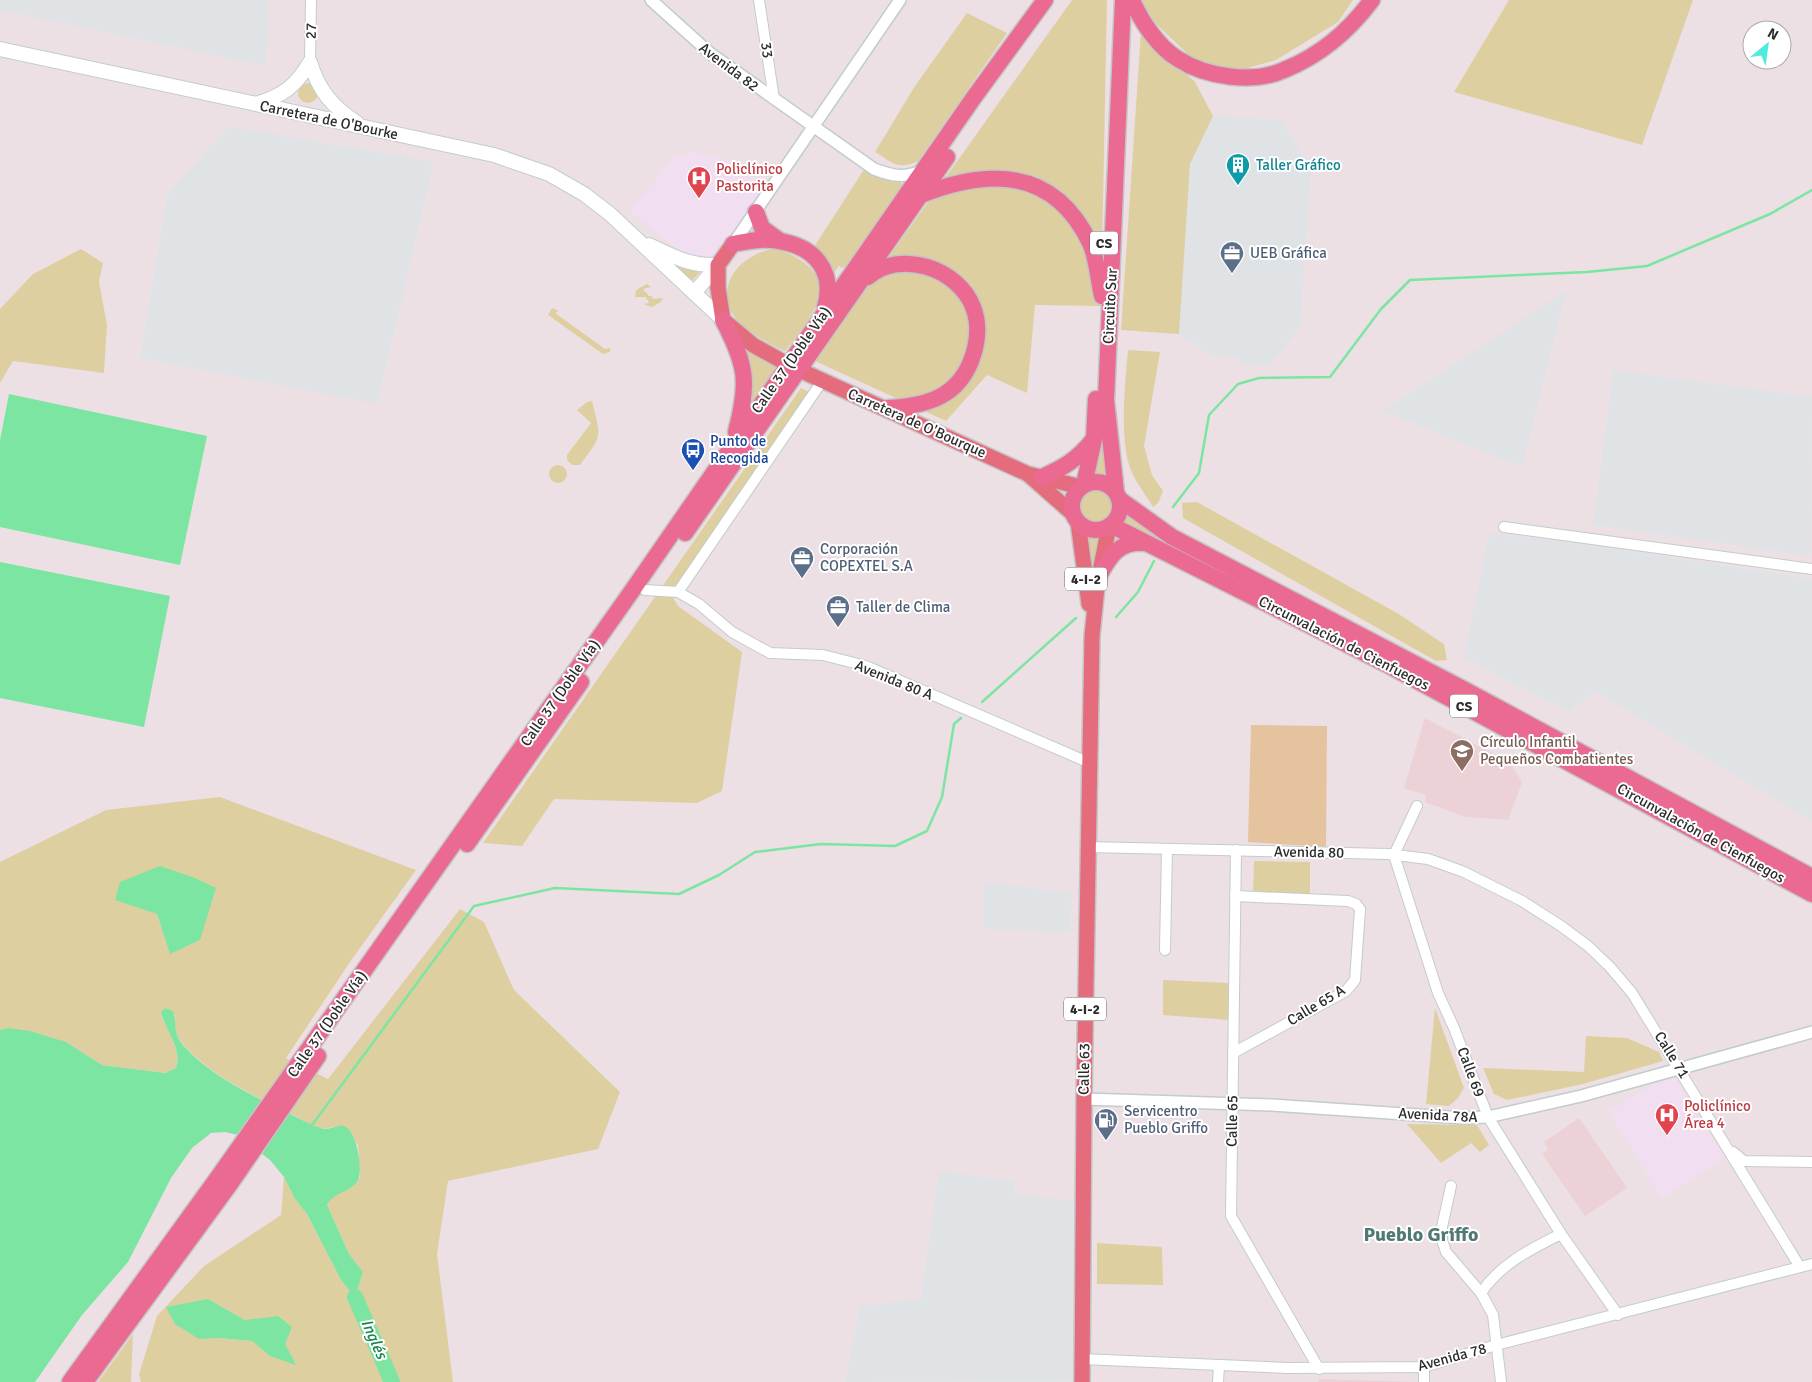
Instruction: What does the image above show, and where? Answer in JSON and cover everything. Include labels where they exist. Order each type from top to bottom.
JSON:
[{"type":"highway","points":[[921,195],[981,106],[1058,0]]},
{"type":"highway","name":"Circuito Sur","points":[[1113,0],[1102,296],[1101,439],[1117,496]]},
{"type":"highway","name":"Circuito Sur","points":[[1082,486],[1101,439],[1106,400],[1123,0]]},
{"type":"highway","points":[[1132,0],[1150,32],[1177,59],[1200,70],[1249,78],[1282,71],[1332,44],[1354,24],[1372,0]]},
{"type":"highway","name":"Calle 37 (Doble Vía)","points":[[86,1382],[733,443],[1041,5]]},
{"type":"highway","points":[[921,195],[946,185],[994,177],[1018,179],[1038,186],[1071,212],[1091,245],[1102,296]]},
{"type":"highway","name":"Calle 37 (Doble Vía)","points":[[309,1059],[645,590],[921,195]]},
{"type":"highway","points":[[756,212],[762,228],[780,241],[804,250],[822,266],[828,279],[829,292],[823,314]]},
{"type":"highway","points":[[733,244],[756,240],[780,241]]},
{"type":"highway","points":[[860,283],[881,268],[914,263],[938,271],[964,292],[973,307],[977,324],[976,342],[971,360],[955,385],[947,393],[906,408],[888,408]]},
{"type":"highway","points":[[723,320],[738,348],[745,380],[745,396],[733,443]]},
{"type":"highway","points":[[1035,475],[1067,466],[1101,439],[1122,484],[1143,518]]},
{"type":"highway","name":"Circunvalación de Cienfuegos","points":[[1082,486],[1090,482],[1104,484],[1143,518],[1172,538],[1465,690],[1812,877]]},
{"type":"highway","name":"CS","points":[[1075,517],[1073,498],[1082,486]]},
{"type":"highway","name":"CS","points":[[1110,525],[1119,513],[1117,496]]},
{"type":"highway","name":"Circunvalación de Cienfuegos","points":[[1075,517],[1089,529],[1103,529],[1110,525],[1386,664],[1812,894]]},
{"type":"highway","points":[[1100,574],[1115,550],[1124,544],[1147,543]]},
{"type":"highway","name":"Calle 37 (Doble Vía)","points":[[70,1382],[224,1180]]},
{"type":"main road","name":"Carretera de O'Bourke","points":[[0,49],[494,155],[549,174],[584,194],[637,240]]},
{"type":"main road","points":[[256,104],[284,94],[291,88],[310,62]]},
{"type":"main road","points":[[310,62],[314,75],[327,98],[343,114],[363,128]]},
{"type":"main road","points":[[291,88],[292,102],[306,114],[318,112],[327,98]]},
{"type":"main road","points":[[637,240],[683,262],[700,266],[718,265]]},
{"type":"main road","points":[[637,240],[723,320],[753,345],[780,360]]},
{"type":"main road","points":[[694,293],[733,244]]},
{"type":"main road","points":[[718,265],[718,288],[723,320]]},
{"type":"main road","name":"Carretera de O'Bourque","points":[[806,373],[1035,475],[1082,486]]},
{"type":"main road","name":"Carretera de O'Bourque","points":[[1035,475],[1075,517]]},
{"type":"main road","name":"Calle 63","points":[[1075,517],[1092,636]]},
{"type":"main road","name":"Calle 63","points":[[1082,1382],[1084,1099],[1092,636],[1100,574],[1110,525]]},
{"type":"street","name":"27","points":[[310,62],[311,0]]},
{"type":"street","name":"Avenida 82","points":[[652,0],[711,54],[874,170],[891,175],[906,176],[926,168]]},
{"type":"street","name":"33","points":[[759,0],[774,99]]},
{"type":"street","points":[[733,244],[900,0]]},
{"type":"street","points":[[678,592],[822,380]]},
{"type":"street","points":[[1504,527],[1812,569]]},
{"type":"street","name":"Avenida 80 A","points":[[645,590],[678,592],[699,604],[732,632],[770,653],[823,655],[866,666],[1090,763]]},
{"type":"street","points":[[1394,856],[1417,806]]},
{"type":"street","name":"Avenida 80","points":[[1088,847],[1236,850],[1428,859],[1447,865],[1522,901]]},
{"type":"street","points":[[1165,950],[1168,850]]},
{"type":"street","name":"Calle 65","points":[[1236,850],[1231,1216],[1319,1369]]},
{"type":"street","name":"Calle 69","points":[[1394,856],[1438,993],[1454,1028],[1488,1117],[1561,1234],[1618,1315]]},
{"type":"street","name":"Calle 65 A","points":[[1233,1052],[1346,991],[1355,980],[1360,910],[1356,904],[1348,901],[1235,896]]},
{"type":"street","name":"Calle 71","points":[[1522,901],[1581,941],[1610,967],[1632,993],[1680,1068],[1800,1267]]},
{"type":"street","name":"Avenida 78A","points":[[1084,1099],[1233,1103],[1463,1118],[1488,1117],[1582,1096],[1812,1032]]},
{"type":"street","points":[[1728,1149],[1744,1161],[1812,1162]]},
{"type":"street","points":[[1451,1186],[1442,1227],[1442,1240],[1446,1252],[1481,1293],[1493,1316],[1501,1382]]},
{"type":"street","points":[[1481,1293],[1489,1281],[1507,1265],[1529,1250],[1561,1234]]},
{"type":"street","name":"Avenida 78","points":[[1082,1359],[1319,1369],[1424,1367],[1496,1345],[1812,1264]]},
{"type":"street","points":[[1218,1382],[1219,1366]]},
{"type":"street","points":[[1424,1367],[1424,1382]]},
{"type":"shaded area","points":[[0,0],[267,0],[268,38],[265,66],[0,10]]},
{"type":"shaded area","points":[[1072,0],[1107,0],[1101,306],[1035,305],[1027,393],[987,375],[946,421],[815,361]]},
{"type":"shaded area","points":[[1142,0],[1353,0],[1338,22],[1276,60],[1237,71],[1193,59],[1155,23]]},
{"type":"shaded area","points":[[1509,0],[1693,0],[1642,145],[1454,92]]},
{"type":"shaded area","points":[[967,13],[1007,33],[918,161],[905,165],[895,164],[875,152],[915,86]]},
{"type":"shaded area","points":[[1141,32],[1195,82],[1213,116],[1190,164],[1179,334],[1121,330]]},
{"type":"shaded area","points":[[308,83],[315,86],[318,93],[315,100],[308,103],[301,100],[298,93],[301,86]]},
{"type":"shaded area","points":[[1213,116],[1282,120],[1311,169],[1300,329],[1268,365],[1243,365],[1235,357],[1210,355],[1179,334],[1190,164]]},
{"type":"shaded area","points":[[228,126],[434,162],[377,404],[140,358],[167,195]]},
{"type":"shaded area","name":"Policlínico Pastorita","points":[[690,152],[712,156],[738,166],[766,186],[720,257],[688,258],[630,211],[674,157]]},
{"type":"shaded area","points":[[865,168],[900,179],[903,189],[856,260],[842,268],[839,266],[833,274],[814,247]]},
{"type":"shaded area","points":[[81,249],[103,263],[99,282],[107,325],[104,373],[13,361],[0,383],[0,309],[33,274]]},
{"type":"shaded area","points":[[773,249],[799,259],[807,265],[818,280],[820,288],[817,304],[785,351],[742,325],[732,313],[728,301],[727,290],[735,271],[752,257]]},
{"type":"shaded area","points":[[672,262],[684,268],[700,272],[691,282]]},
{"type":"shaded area","points":[[647,284],[651,287],[643,289],[649,296],[652,296],[653,299],[663,298],[661,302],[652,307],[643,304],[649,303],[646,297],[635,297],[636,290]]},
{"type":"shaded area","points":[[1567,290],[1522,467],[1383,411]]},
{"type":"shaded area","points":[[552,308],[559,311],[555,313],[605,349],[610,348],[610,352],[603,354],[548,315]]},
{"type":"shaded area","points":[[744,350],[777,366],[748,407]]},
{"type":"shaded area","points":[[1128,350],[1160,352],[1144,446],[1152,475],[1163,491],[1158,503],[1153,507],[1136,480],[1127,458],[1124,411]]},
{"type":"shaded area","points":[[1613,370],[1812,397],[1811,556],[1593,525]]},
{"type":"shaded area","points":[[801,388],[811,393],[672,596],[678,606],[742,652],[722,791],[697,803],[554,799],[522,846],[483,843]]},
{"type":"shaded area","points":[[9,394],[207,436],[180,565],[0,527],[0,440]]},
{"type":"shaded area","points":[[592,401],[598,436],[593,447],[580,465],[572,465],[567,460],[567,455],[591,423],[577,410],[587,402]]},
{"type":"shaded area","points":[[1100,417],[1109,478],[1095,474],[1089,475]]},
{"type":"shaded area","points":[[554,465],[562,465],[567,470],[565,481],[554,483],[549,478],[549,470]]},
{"type":"shaded area","points":[[1096,488],[1103,489],[1109,493],[1113,499],[1113,513],[1109,519],[1103,523],[1096,524],[1089,523],[1083,519],[1079,513],[1078,506],[1079,499],[1083,493],[1089,489]]},
{"type":"shaded area","points":[[1197,502],[1397,613],[1444,644],[1447,660],[1436,661],[1183,518],[1182,503]]},
{"type":"shaded area","points":[[1126,510],[1207,561],[1204,566],[1121,528]]},
{"type":"shaded area","points":[[1489,534],[1575,543],[1812,579],[1812,821],[1595,691],[1569,712],[1464,658]]},
{"type":"shaded area","points":[[1084,536],[1104,537],[1093,584]]},
{"type":"shaded area","points":[[0,562],[170,596],[144,727],[0,698]]},
{"type":"shaded area","name":"Círculo Infantil Pequeños Combatientes","points":[[1425,718],[1509,762],[1522,782],[1508,820],[1466,817],[1425,802],[1426,795],[1404,788]]},
{"type":"shaded area","points":[[1251,725],[1327,726],[1326,847],[1248,842]]},
{"type":"shaded area","points":[[220,797],[416,870],[350,962],[286,1058],[328,1079],[460,909],[484,922],[514,990],[620,1092],[598,1149],[448,1181],[437,1254],[453,1382],[141,1382],[139,1374],[157,1316],[204,1266],[281,1215],[284,1177],[295,1199],[307,1214],[341,1280],[355,1296],[363,1272],[349,1254],[327,1205],[331,1197],[356,1183],[360,1177],[358,1145],[339,1126],[323,1129],[312,1125],[223,1078],[192,1054],[180,1040],[176,1031],[175,1015],[162,1017],[174,1042],[177,1055],[176,1068],[165,1073],[102,1065],[66,1042],[8,1028],[0,1030],[0,862],[106,810]],"holes":[[[157,914],[200,940],[170,953]],[[208,1299],[245,1320],[270,1356],[252,1341],[219,1338],[199,1339]]]},
{"type":"shaded area","points":[[1254,861],[1310,862],[1310,894],[1253,892]]},
{"type":"shaded area","points":[[160,866],[195,878],[216,888],[200,940],[170,954],[157,914],[115,900],[120,882]]},
{"type":"shaded area","points":[[983,882],[1072,893],[1070,932],[983,929]]},
{"type":"shaded area","points":[[1163,980],[1229,983],[1229,1020],[1163,1015]]},
{"type":"shaded area","points":[[165,1008],[173,1011],[180,1041],[192,1055],[223,1078],[259,1099],[312,1125],[323,1129],[343,1126],[350,1131],[358,1153],[359,1177],[353,1186],[333,1197],[327,1205],[349,1254],[363,1272],[355,1297],[341,1280],[307,1214],[295,1199],[284,1177],[270,1160],[238,1135],[225,1132],[211,1133],[192,1148],[171,1178],[128,1262],[82,1315],[35,1382],[0,1382],[0,1030],[8,1028],[30,1031],[66,1042],[102,1065],[165,1073],[176,1068],[178,1061],[175,1047],[161,1012]]},
{"type":"shaded area","points":[[1435,1008],[1464,1088],[1458,1098],[1449,1106],[1426,1104]]},
{"type":"shaded area","points":[[1586,1036],[1627,1038],[1659,1052],[1663,1061],[1583,1084],[1507,1100],[1494,1094],[1483,1068],[1584,1072]]},
{"type":"shaded area","name":"Policlínico Área 4","points":[[1671,1073],[1725,1159],[1662,1198],[1608,1112]]},
{"type":"shaded area","points":[[1579,1118],[1627,1188],[1585,1216],[1542,1154],[1548,1150],[1544,1142]]},
{"type":"shaded area","points":[[1407,1124],[1477,1125],[1489,1145],[1480,1152],[1471,1143],[1441,1163]]},
{"type":"shaded area","points":[[939,1171],[1014,1181],[1015,1195],[1074,1200],[1073,1381],[845,1382],[860,1306],[921,1299]]},
{"type":"shaded area","points":[[1097,1243],[1162,1247],[1163,1285],[1097,1284]]},
{"type":"shaded area","points":[[208,1299],[245,1320],[278,1316],[292,1327],[285,1344],[296,1365],[270,1356],[252,1341],[219,1338],[199,1339],[175,1324],[166,1307]]},
{"type":"shaded area","points":[[133,1334],[131,1382],[98,1382]]},
{"type":"shaded area","points":[[1319,1379],[1414,1382],[1318,1382]]},
{"type":"waterway","points":[[1173,507],[1199,473],[1209,415],[1238,384],[1259,378],[1330,377],[1381,309],[1410,280],[1587,272],[1647,266],[1770,214],[1812,190]]},
{"type":"waterway","points":[[1116,617],[1138,592],[1154,561]]},
{"type":"waterway","points":[[982,702],[1076,618]]},
{"type":"waterway","points":[[312,1125],[474,906],[555,888],[679,894],[719,875],[755,852],[821,844],[895,846],[927,831],[942,797],[954,724],[961,718]]},
{"type":"waterway","name":"Inglés","points":[[355,1297],[392,1382]]},
{"type":"place","name":"Taller Gráfico","points":[[1238,186]]},
{"type":"place","name":"Policlínico Pastorita","points":[[699,199]]},
{"type":"place","name":"UEB Gráfica","points":[[1232,274]]},
{"type":"place","name":"Punto de Recogida","points":[[693,471]]},
{"type":"place","name":"Corporación COPEXTEL S.A","points":[[802,579]]},
{"type":"place","name":"Taller de Clima","points":[[838,628]]},
{"type":"place","name":"Círculo Infantil Pequeños Combatientes","points":[[1462,772]]},
{"type":"place","name":"Policlínico Área 4","points":[[1667,1136]]},
{"type":"place","name":"Servicentro Pueblo Griffo","points":[[1106,1141]]},
{"type":"district","name":"Pueblo Griffo","points":[[1421,1234]]}]
